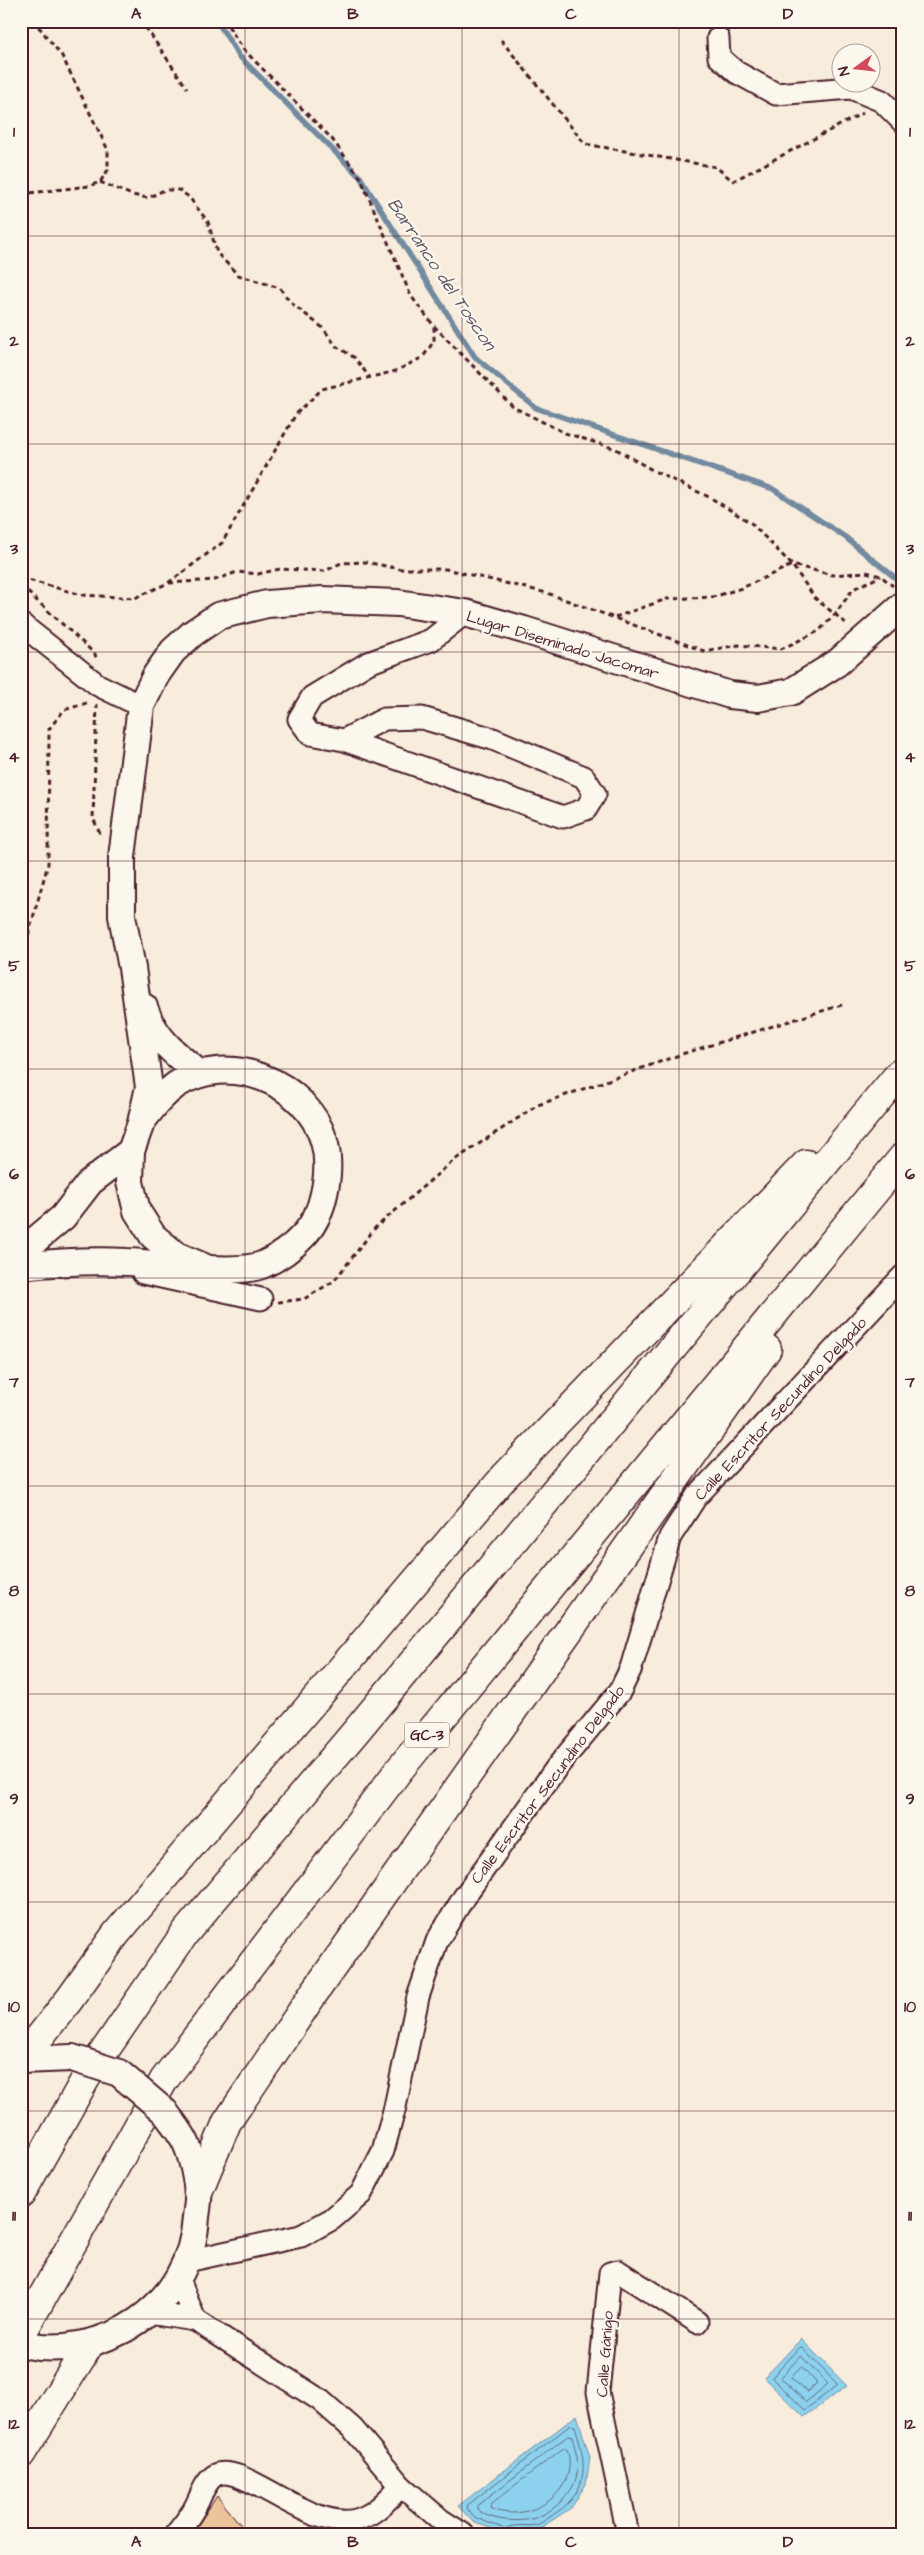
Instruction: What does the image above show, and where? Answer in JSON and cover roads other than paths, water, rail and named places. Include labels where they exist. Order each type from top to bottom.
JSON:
[{"type":"highway","points":[[22,2060],[70,2000],[116,1934],[505,1476],[780,1189],[901,1072]]},
{"type":"highway","points":[[21,2194],[86,2078],[185,1933],[357,1730],[901,1072]]},
{"type":"highway","points":[[198,2192],[227,2122],[314,1993],[896,1166]]},
{"type":"highway","name":"GC-3","points":[[21,2335],[164,2080],[399,1770],[896,1166]]},
{"type":"highway","points":[[21,2454],[90,2344]]},
{"type":"main road","name":"Lugar Diseminado Jacomar","points":[[132,968],[122,916],[122,857],[141,706],[173,651],[193,633],[218,616],[267,604],[322,600],[398,602],[465,614],[524,630],[712,690],[730,695],[758,698],[791,692],[837,663],[864,639],[899,597]]},
{"type":"main road","points":[[132,968],[149,1022],[167,1048],[200,1074]]},
{"type":"main road","points":[[132,968],[149,1087],[141,1123],[131,1151],[130,1182],[137,1210],[154,1236],[176,1256],[204,1267]]},
{"type":"main road","points":[[21,1266],[71,1260],[232,1270],[262,1265],[287,1252],[307,1233],[321,1208],[328,1174],[324,1141],[308,1110],[283,1087],[252,1073],[225,1070],[200,1074],[177,1084],[158,1099],[141,1123]]},
{"type":"main road","points":[[21,1252],[63,1217],[90,1182],[131,1151]]},
{"type":"main road","points":[[22,2060],[72,2058],[119,2073],[165,2112],[186,2144],[198,2192],[196,2232],[182,2269],[168,2293],[149,2313],[127,2329],[90,2344],[33,2346]]},
{"type":"street","points":[[718,38],[719,56],[736,72],[776,94],[851,88],[882,101],[903,122]]},
{"type":"street","points":[[344,740],[384,719],[422,718],[493,739],[584,777],[595,794],[586,809],[563,818],[344,740],[310,734],[299,719],[312,697],[368,663],[430,640],[465,614]]},
{"type":"street","points":[[21,624],[98,685],[141,706]]},
{"type":"street","points":[[94,1262],[261,1299],[232,1270]]},
{"type":"street","name":"Calle Escritor Secundino Delgado","points":[[182,2269],[233,2251],[301,2236],[332,2220],[361,2194],[383,2151],[396,2107],[418,1997],[437,1941],[464,1896],[551,1776],[620,1691],[631,1668],[670,1537],[696,1497],[903,1276]]},
{"type":"street","points":[[196,2232],[233,2251]]},
{"type":"street","points":[[182,2269],[195,2320]]},
{"type":"street","name":"Calle Gánigo","points":[[628,2534],[598,2392],[610,2273],[618,2271],[697,2322]]},
{"type":"street","points":[[149,2313],[195,2320],[320,2400],[353,2429],[401,2486],[441,2520],[463,2534]]},
{"type":"street","points":[[176,2534],[194,2510],[214,2476],[225,2472],[239,2475],[307,2513],[332,2521],[356,2520],[364,2516],[380,2507],[401,2486]]},
{"type":"water","points":[[801,2339],[847,2386],[804,2417],[764,2378]]},
{"type":"water","points":[[577,2415],[590,2458],[586,2484],[571,2508],[539,2529],[501,2532],[473,2522],[458,2506]]},
{"type":"waterway","name":"Barranco del Toscon","points":[[217,21],[239,56],[360,177],[475,357],[536,408],[773,489],[845,537],[903,584]]}]
